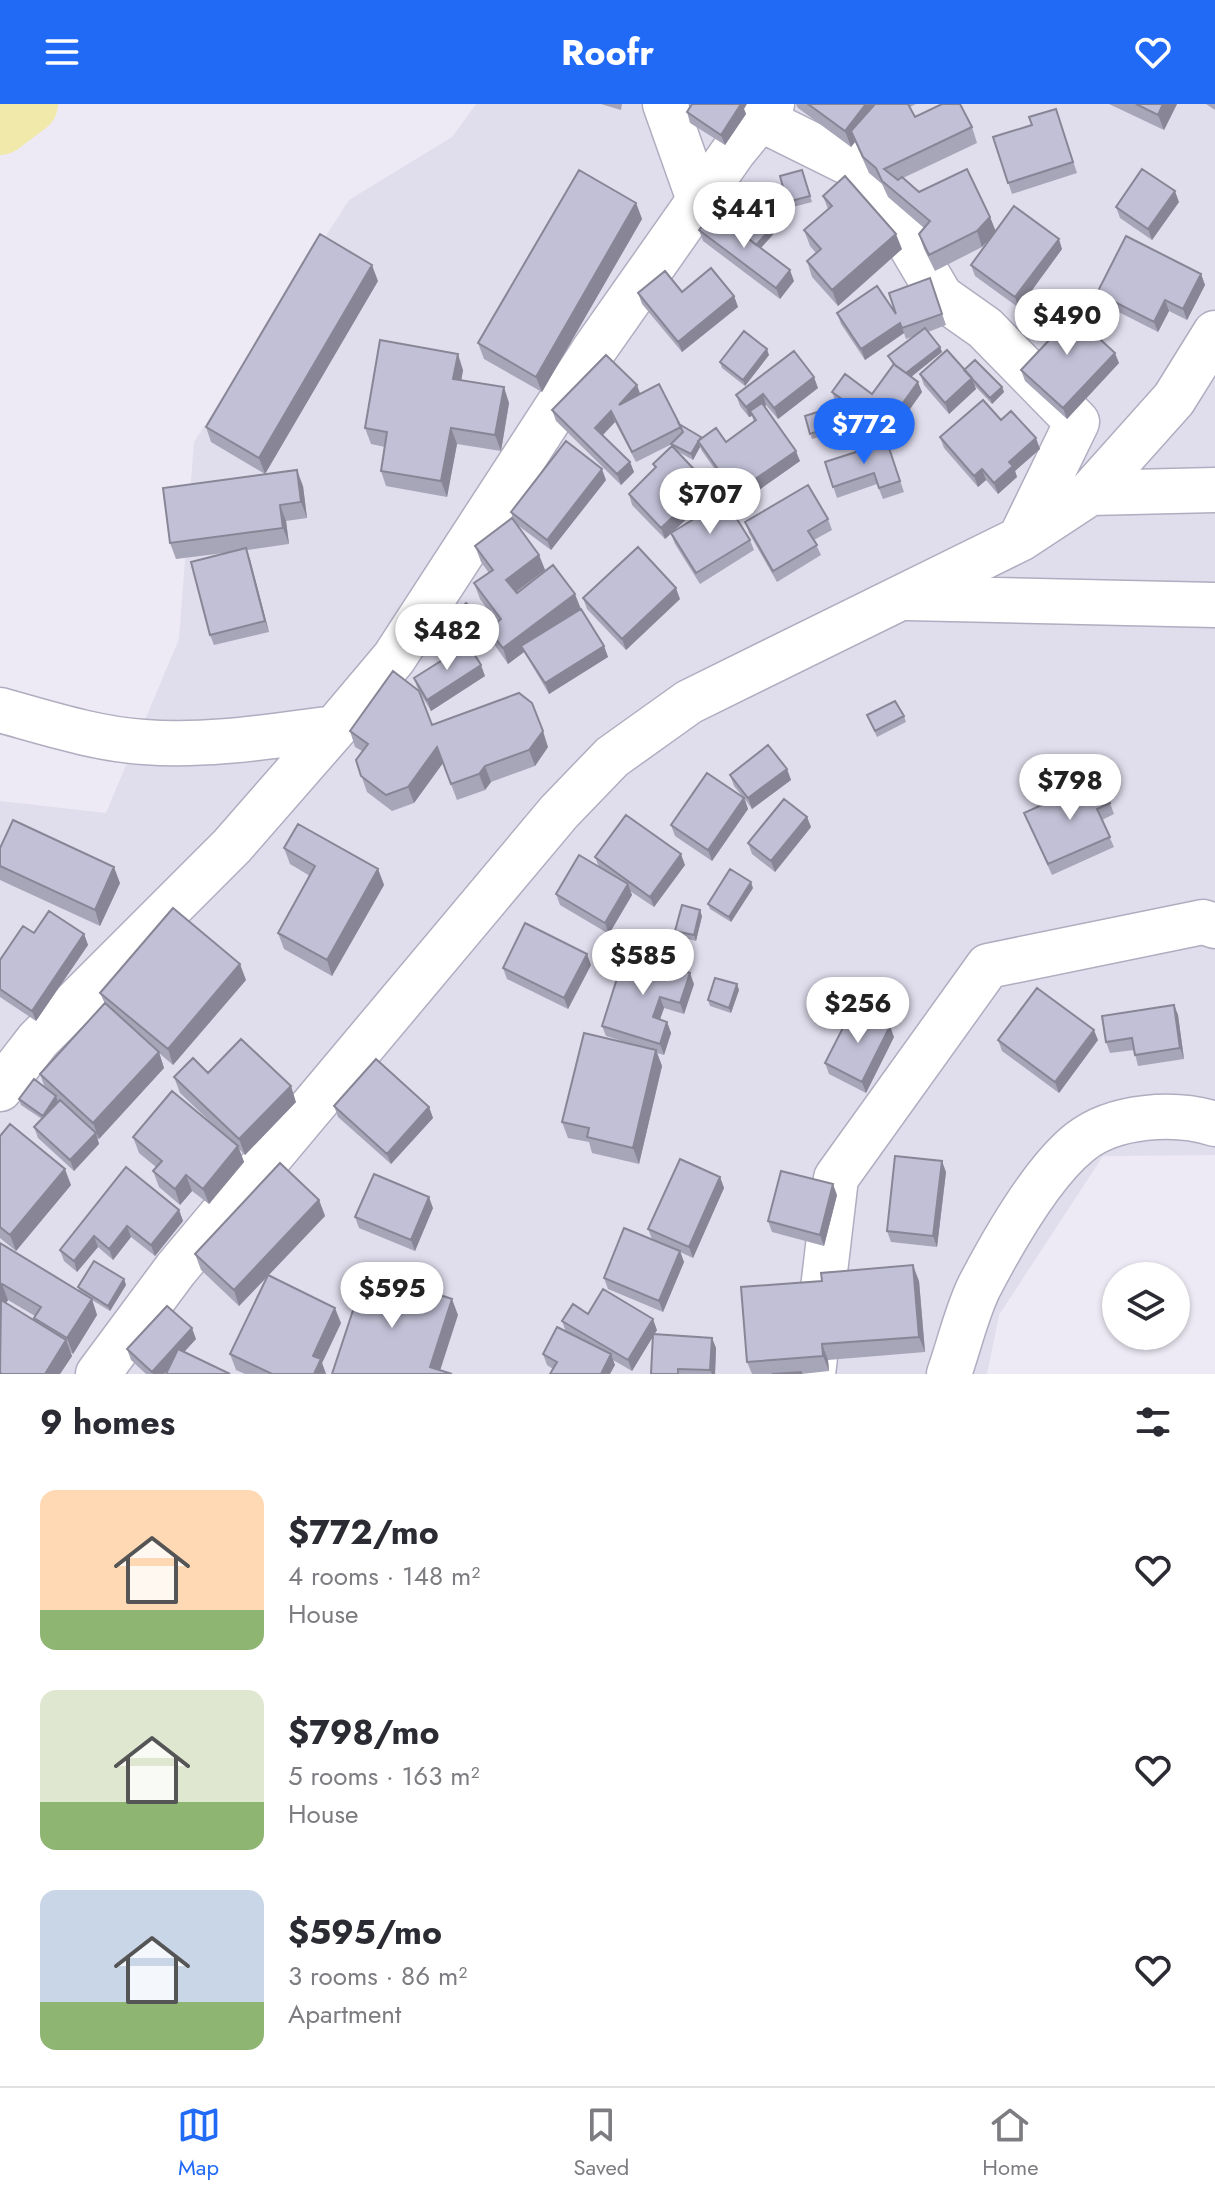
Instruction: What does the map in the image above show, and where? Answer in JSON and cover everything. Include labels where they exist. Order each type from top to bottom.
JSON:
[{"type":"street","points":[[665,104],[699,200]]},
{"type":"street","points":[[0,1089],[38,1040],[232,846],[394,658],[594,350],[766,111],[867,172],[941,297],[985,328],[1077,422],[1020,539]]},
{"type":"street","points":[[98,1374],[196,1245],[559,812],[612,757],[689,702],[1020,539],[1090,493],[1174,399],[1215,333]]},
{"type":"street","points":[[1090,493],[1215,490]]},
{"type":"street","points":[[901,598],[1215,605]]},
{"type":"street","points":[[0,710],[64,728],[144,742],[241,741],[335,728]]},
{"type":"street","points":[[813,1374],[836,1178],[988,966],[1203,922],[1215,926]]},
{"type":"street","points":[[949,1374],[978,1289],[1039,1189],[1080,1142],[1119,1123],[1167,1117],[1215,1124]]},
{"type":"shaded area","points":[[476,104],[1215,104],[1215,1155],[1103,1156],[999,1315],[987,1374],[0,1374],[0,801],[106,813],[179,639],[194,442],[349,200],[452,137]]},
{"type":"building","points":[[692,104],[741,104],[721,135],[687,112]]},
{"type":"building","points":[[808,104],[866,104],[845,131]]},
{"type":"building","points":[[875,104],[908,104],[915,117],[942,104],[960,104],[972,127],[884,169],[898,180],[902,177],[919,192],[967,169],[990,217],[977,231],[929,255],[919,234],[930,221],[882,181],[876,168],[863,157],[851,131]]},
{"type":"building","points":[[1136,104],[1163,104],[1158,115]]},
{"type":"building","points":[[1056,109],[1073,162],[1008,183],[993,137],[1032,125],[1029,117]]},
{"type":"building","points":[[1142,169],[1175,191],[1148,229],[1116,207]]},
{"type":"building","points":[[579,170],[636,203],[536,377],[478,343]]},
{"type":"building","points":[[802,170],[810,196],[787,202],[780,176]]},
{"type":"building","points":[[845,176],[896,234],[832,290],[807,261],[821,249],[804,230],[832,206],[823,196]]},
{"type":"building","points":[[730,194],[751,208],[745,220],[766,196],[785,213],[756,245],[737,228],[742,223],[720,208]]},
{"type":"building","points":[[1014,206],[1059,239],[1015,297],[971,265]]},
{"type":"building","points":[[713,212],[790,270],[776,288],[699,230]]},
{"type":"building","points":[[320,234],[372,265],[259,458],[206,427]]},
{"type":"building","points":[[1126,236],[1201,274],[1183,309],[1165,300],[1154,322],[1097,293]]},
{"type":"building","points":[[711,268],[734,296],[678,342],[638,293],[665,271],[682,292]]},
{"type":"building","points":[[930,278],[942,314],[902,328],[900,323],[861,349],[837,313],[877,286],[896,314],[889,293]]},
{"type":"building","points":[[1062,304],[1115,353],[1063,408],[1021,370],[1052,337],[1041,327]]},
{"type":"building","points":[[925,328],[940,347],[906,373],[888,356]]},
{"type":"building","points":[[744,331],[767,349],[743,380],[720,362]]},
{"type":"building","points":[[380,340],[458,354],[453,379],[504,387],[495,435],[451,428],[441,481],[381,471],[387,432],[365,428]]},
{"type":"building","points":[[947,350],[972,378],[945,403],[920,374]]},
{"type":"building","points":[[794,351],[814,377],[774,408],[763,394],[746,407],[736,395]]},
{"type":"building","points":[[606,355],[637,385],[619,405],[659,384],[681,427],[632,452],[611,411],[595,428],[630,462],[617,474],[552,410]]},
{"type":"building","points":[[975,360],[1002,387],[990,398],[964,370]]},
{"type":"building","points":[[894,364],[918,382],[884,429],[832,392],[845,374],[872,394]]},
{"type":"building","points":[[983,400],[1001,420],[1011,411],[1036,438],[1009,462],[1013,466],[994,483],[982,469],[974,476],[940,437]]},
{"type":"building","points":[[762,403],[796,451],[735,493],[698,441],[716,428],[726,442],[756,420],[750,411]]},
{"type":"building","points":[[827,409],[832,426],[810,434],[805,416]]},
{"type":"building","points":[[679,424],[701,437],[691,454],[671,444],[683,432]]},
{"type":"building","points":[[566,441],[602,469],[547,540],[511,512]]},
{"type":"building","points":[[887,442],[900,481],[879,488],[874,473],[833,487],[825,462]]},
{"type":"building","points":[[672,446],[708,484],[661,528],[629,494]]},
{"type":"building","points":[[297,470],[301,502],[280,505],[283,528],[170,543],[163,488]]},
{"type":"building","points":[[808,485],[828,519],[808,531],[817,545],[773,571],[745,522]]},
{"type":"building","points":[[725,500],[750,540],[696,573],[671,533]]},
{"type":"building","points":[[512,518],[539,555],[506,580],[517,593],[553,565],[575,594],[503,648],[488,629],[501,619],[474,583],[493,570],[475,546]]},
{"type":"building","points":[[638,547],[676,588],[622,639],[583,598]]},
{"type":"building","points":[[246,548],[265,621],[210,635],[191,562]]},
{"type":"building","points":[[466,603],[486,619],[472,635],[452,618]]},
{"type":"building","points":[[581,609],[604,646],[545,683],[521,646]]},
{"type":"building","points":[[468,644],[481,665],[427,700],[414,678]]},
{"type":"building","points":[[393,671],[419,691],[432,725],[519,693],[532,703],[543,731],[529,750],[485,766],[479,774],[451,784],[437,747],[408,787],[386,795],[361,776],[356,760],[368,744],[350,731]]},
{"type":"building","points":[[895,701],[904,716],[875,731],[867,715]]},
{"type":"building","points":[[768,745],[787,769],[748,798],[730,775]]},
{"type":"building","points":[[707,773],[744,798],[708,850],[671,825]]},
{"type":"building","points":[[1099,779],[1110,803],[1097,809],[1110,837],[1048,864],[1024,813]]},
{"type":"building","points":[[784,799],[807,817],[771,861],[748,843]]},
{"type":"building","points":[[626,815],[681,854],[650,897],[595,857]]},
{"type":"building","points":[[13,820],[114,867],[95,910],[0,866],[0,848]]},
{"type":"building","points":[[298,824],[378,869],[327,960],[278,933],[315,866],[284,848]]},
{"type":"building","points":[[579,855],[628,884],[605,923],[556,894]]},
{"type":"building","points":[[730,869],[751,882],[729,917],[708,904]]},
{"type":"building","points":[[682,905],[700,910],[694,935],[675,931]]},
{"type":"building","points":[[173,908],[240,964],[168,1049],[100,993]]},
{"type":"building","points":[[49,911],[84,934],[32,1011],[0,989],[0,960],[23,926],[34,933]]},
{"type":"building","points":[[525,923],[587,954],[564,998],[503,968]]},
{"type":"building","points":[[625,953],[690,973],[680,1003],[660,997],[653,1017],[667,1022],[660,1044],[602,1026]]},
{"type":"building","points":[[715,978],[737,984],[729,1008],[708,1000]]},
{"type":"building","points":[[1037,988],[1094,1030],[1055,1082],[998,1040]]},
{"type":"building","points":[[105,1003],[159,1052],[93,1123],[40,1074]]},
{"type":"building","points":[[1174,1005],[1180,1048],[1135,1055],[1132,1038],[1106,1042],[1102,1016]]},
{"type":"building","points":[[853,1008],[890,1026],[862,1082],[825,1063]]},
{"type":"building","points":[[584,1033],[656,1050],[633,1148],[587,1137],[589,1128],[562,1122]]},
{"type":"building","points":[[241,1039],[291,1086],[239,1139],[174,1077],[193,1058],[208,1073]]},
{"type":"building","points":[[376,1059],[429,1107],[387,1154],[334,1106]]},
{"type":"building","points":[[34,1079],[56,1096],[43,1116],[19,1099]]},
{"type":"building","points":[[172,1091],[238,1146],[203,1189],[186,1175],[175,1189],[153,1171],[162,1161],[133,1137]]},
{"type":"building","points":[[60,1100],[96,1133],[70,1160],[34,1127]]},
{"type":"building","points":[[10,1124],[65,1169],[10,1235],[0,1227],[0,1136]]},
{"type":"building","points":[[895,1156],[942,1161],[933,1236],[887,1231]]},
{"type":"building","points":[[680,1159],[720,1177],[689,1247],[648,1229]]},
{"type":"building","points":[[280,1163],[319,1200],[234,1290],[195,1254]]},
{"type":"building","points":[[126,1167],[179,1210],[151,1245],[127,1226],[109,1249],[94,1236],[74,1261],[60,1250]]},
{"type":"building","points":[[781,1171],[833,1184],[820,1235],[768,1221]]},
{"type":"building","points":[[374,1174],[429,1197],[411,1240],[355,1217]]},
{"type":"building","points":[[624,1228],[680,1251],[659,1301],[604,1278]]},
{"type":"building","points":[[0,1243],[92,1299],[67,1338],[34,1318],[41,1307],[2,1284],[0,1288]]},
{"type":"building","points":[[94,1261],[124,1279],[108,1306],[78,1287]]},
{"type":"building","points":[[913,1265],[919,1337],[822,1344],[823,1356],[747,1362],[741,1287],[822,1281],[821,1273]]},
{"type":"building","points":[[366,1271],[452,1299],[430,1367],[452,1374],[332,1374]]},
{"type":"building","points":[[268,1275],[335,1308],[313,1356],[321,1359],[314,1374],[272,1374],[230,1354]]},
{"type":"building","points":[[603,1289],[653,1319],[628,1360],[562,1321],[573,1304],[588,1314]]},
{"type":"building","points":[[1,1300],[66,1340],[45,1374],[0,1373]]},
{"type":"building","points":[[167,1306],[192,1328],[152,1372],[127,1349]]},
{"type":"building","points":[[557,1327],[611,1354],[601,1374],[550,1374],[557,1362],[543,1354]]},
{"type":"building","points":[[653,1334],[712,1338],[710,1370],[678,1369],[678,1374],[651,1374]]},
{"type":"building","points":[[178,1349],[230,1374],[166,1374]]},
{"type":"waterway","points":[[0,125],[28,104]]}]
